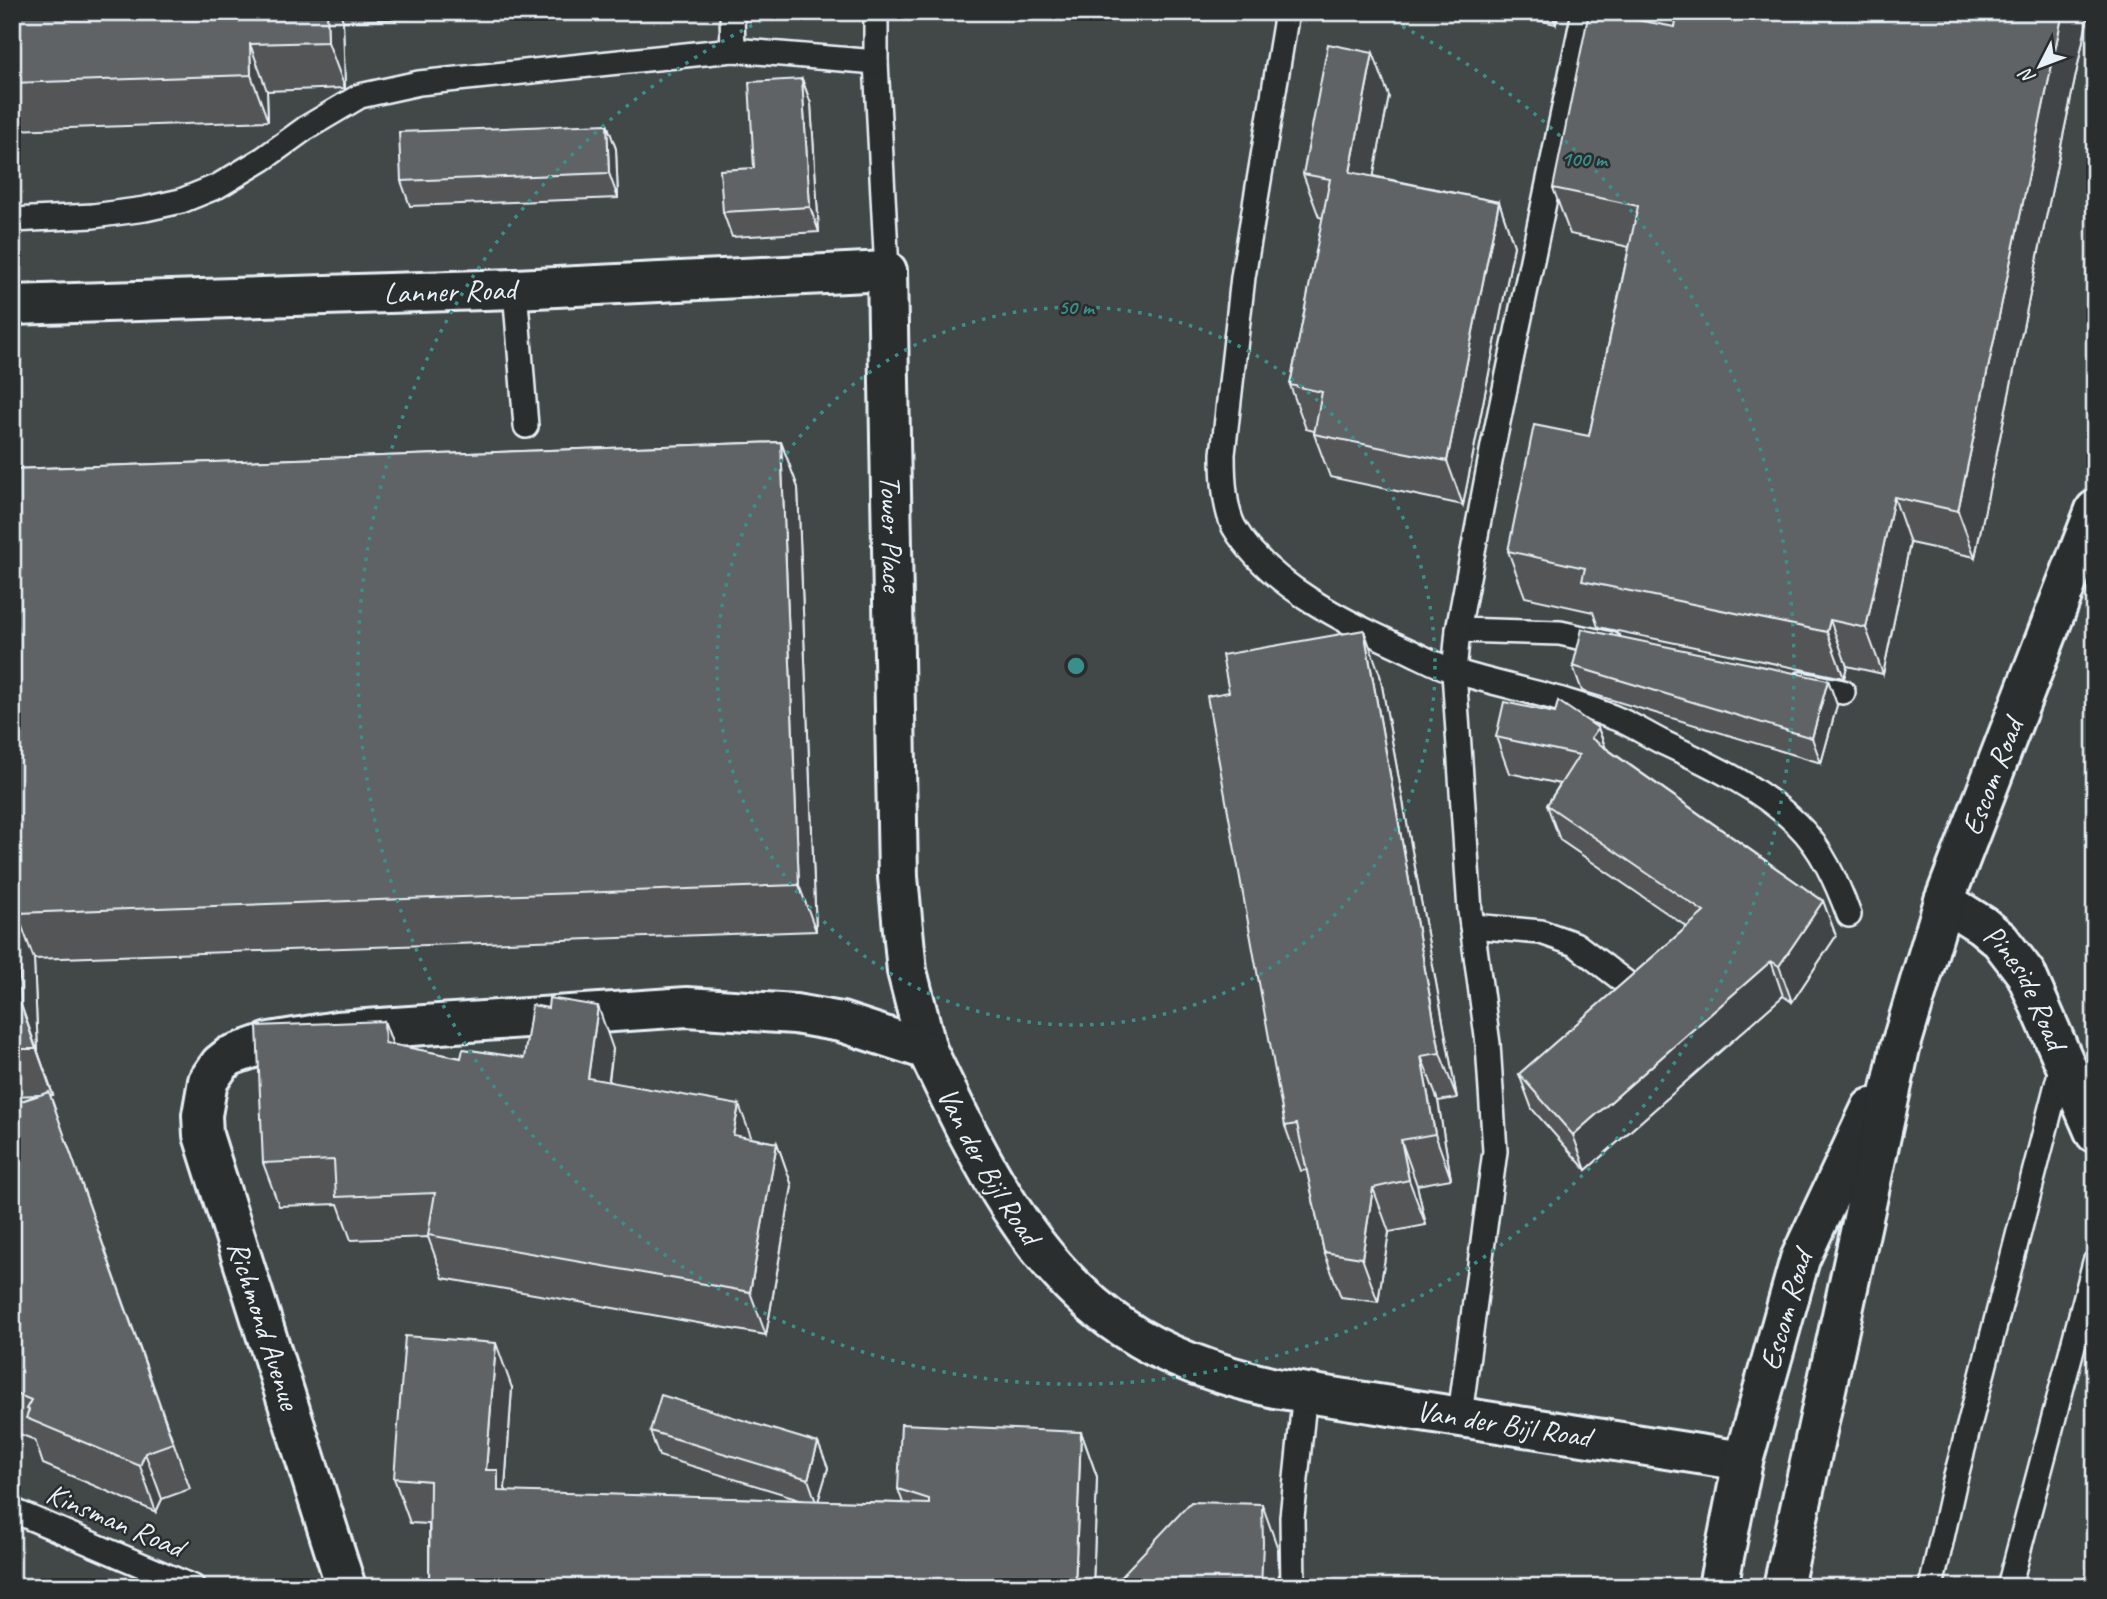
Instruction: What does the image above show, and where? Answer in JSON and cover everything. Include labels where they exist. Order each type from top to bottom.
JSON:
[{"type":"street","name":"Lanner Road","points":[[12,305],[515,289],[887,271]]},
{"type":"street","name":"Tower Place","points":[[887,271],[898,877],[907,971],[927,1049]]},
{"type":"street","name":"Escom Road","points":[[1783,1587],[1900,1048],[1944,901],[2095,510]]},
{"type":"street","name":"Pineside Road","points":[[1944,901],[1982,925],[2014,956],[2026,974],[2063,1061],[2092,1119]]},
{"type":"street","name":"Van der Bijl Road","points":[[220,1064],[240,1051],[270,1042],[337,1031],[687,1007],[795,1014],[841,1022],[927,1049],[967,1131],[1007,1202],[1046,1258],[1094,1307],[1124,1329],[1160,1349],[1225,1376],[1275,1388],[1743,1461]]},
{"type":"street","name":"Escom Road","points":[[1717,1587],[1743,1461],[1800,1259],[1900,1048]]},
{"type":"street","name":"Richmond Avenue","points":[[220,1064],[208,1081],[204,1096],[203,1135],[346,1587]]},
{"type":"lane","points":[[732,12],[733,50]]},
{"type":"lane","name":"Tower Place","points":[[876,12],[876,62],[887,271]]},
{"type":"lane","points":[[1287,12],[1243,277],[1223,454],[1224,483],[1233,524],[1253,552],[1290,586],[1353,626],[1454,672],[1553,697],[1615,718],[1705,761],[1755,791],[1798,824],[1823,857],[1849,915]]},
{"type":"lane","points":[[1460,1415],[1495,1151],[1488,1044],[1472,926],[1454,672],[1458,630],[1493,446],[1584,12]]},
{"type":"lane","points":[[12,220],[93,216],[181,201],[218,186],[360,96],[419,83],[733,50],[876,62]]},
{"type":"lane","points":[[515,289],[526,426]]},
{"type":"lane","points":[[1458,630],[1560,633],[1628,647]]},
{"type":"lane","points":[[1775,678],[1843,692]]},
{"type":"lane","points":[[1472,926],[1541,932],[1575,944],[1633,988]]},
{"type":"lane","points":[[1931,1587],[1961,1457],[2063,1061]]},
{"type":"lane","points":[[2009,1587],[2095,1262]]},
{"type":"lane","points":[[1293,1587],[1292,1517],[1306,1392]]},
{"type":"lane","name":"Kinsman Road","points":[[12,1510],[193,1587]]},
{"type":"shaded area","points":[[12,12],[2095,12],[2095,1587],[12,1587]]},
{"type":"building","points":[[12,12],[327,12],[328,42],[250,44],[251,75],[12,83]]},
{"type":"building","points":[[1589,12],[1675,27],[1678,12],[2063,12],[1958,511],[1894,497],[1866,628],[1830,620],[1827,632],[1582,581],[1585,568],[1508,551],[1534,425],[1589,436],[1638,206],[1553,188]]},
{"type":"building","points":[[1328,44],[1373,53],[1350,172],[1499,202],[1447,461],[1314,434],[1322,392],[1290,385],[1330,179],[1303,174]]},
{"type":"building","points":[[802,79],[810,207],[723,212],[720,170],[754,168],[749,82]]},
{"type":"building","points":[[607,124],[609,173],[401,181],[399,132]]},
{"type":"building","points":[[781,442],[799,885],[17,913],[21,1005],[36,1049],[12,1049],[12,469]]},
{"type":"building","points":[[1582,629],[1828,680],[1812,738],[1573,666]]},
{"type":"building","points":[[1364,630],[1440,1053],[1421,1056],[1435,1134],[1401,1140],[1409,1180],[1373,1188],[1362,1258],[1324,1252],[1297,1124],[1285,1126],[1207,696],[1229,692],[1222,655]]},
{"type":"building","points":[[1558,701],[1598,728],[1591,738],[1823,901],[1779,966],[1771,961],[1573,1135],[1519,1074],[1704,912],[1547,805],[1579,755],[1496,737],[1504,702],[1555,713]]},
{"type":"building","points":[[549,998],[598,1006],[588,1078],[739,1105],[733,1135],[777,1143],[750,1292],[428,1235],[435,1193],[336,1197],[334,1160],[263,1163],[257,1026],[384,1021],[385,1043],[461,1058],[463,1049],[524,1058],[532,1005],[548,1008]]},
{"type":"building","points":[[49,1092],[173,1443],[145,1453],[140,1466],[26,1418],[29,1410],[26,1409],[31,1400],[12,1392],[12,1104]]},
{"type":"building","points":[[405,1336],[496,1343],[486,1470],[498,1470],[498,1491],[929,1504],[929,1499],[898,1489],[901,1424],[1081,1432],[1075,1587],[429,1587],[430,1481],[394,1478]]},
{"type":"building","points":[[661,1395],[818,1443],[808,1479],[650,1431]]},
{"type":"building","points":[[1191,1502],[1262,1504],[1261,1587],[1111,1587]]}]
